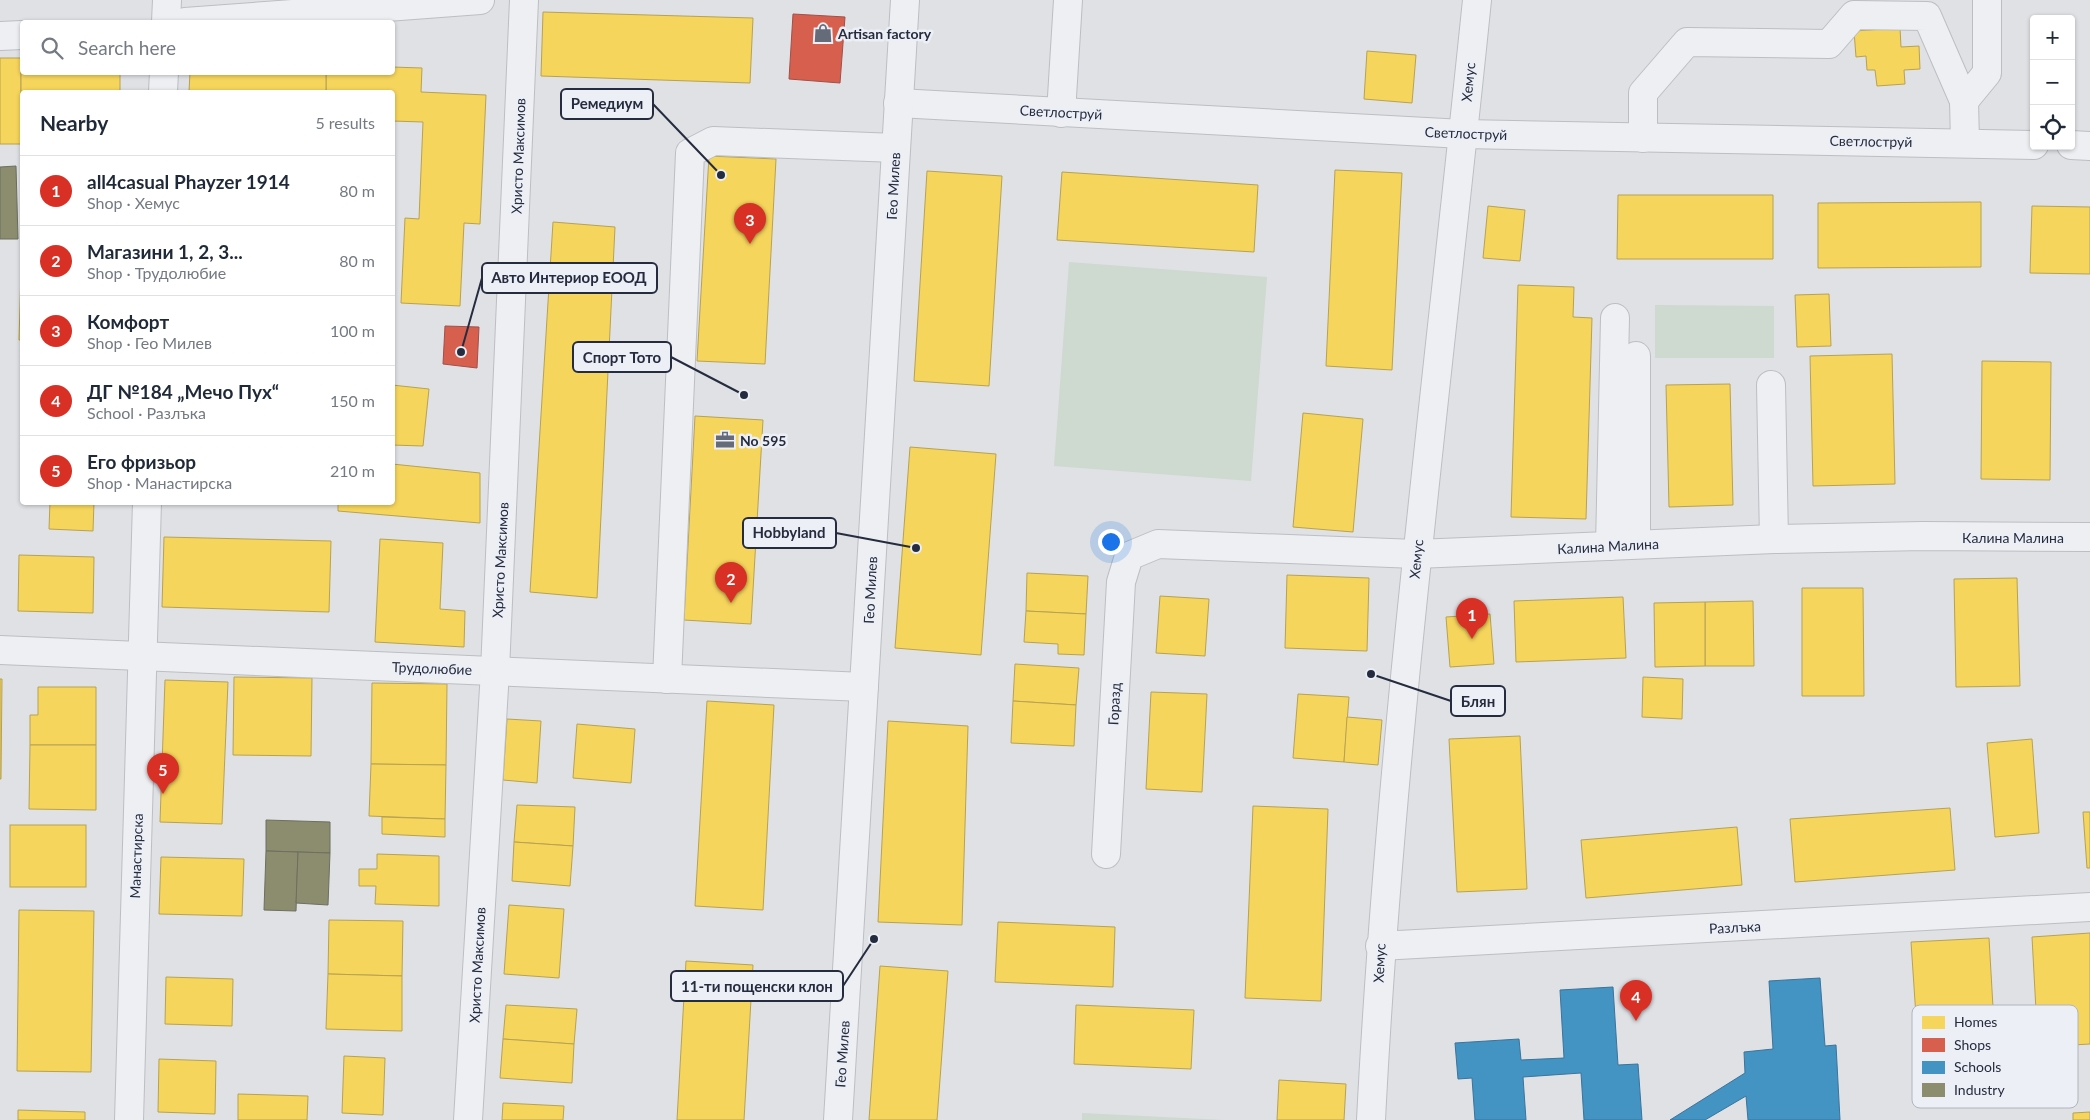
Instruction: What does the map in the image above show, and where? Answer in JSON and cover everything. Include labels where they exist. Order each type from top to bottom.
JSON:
[{"type":"street","points":[[166,0],[166,20]]},
{"type":"street","points":[[212,20],[480,0]]},
{"type":"street","name":"Христо Максимов","points":[[468,1120],[495,671],[524,0]]},
{"type":"street","name":"Гео Милев","points":[[838,1120],[905,0]]},
{"type":"street","points":[[1061,113],[1068,0]]},
{"type":"street","name":"Хемус","points":[[1371,1120],[1380,946],[1416,554],[1477,0]]},
{"type":"street","points":[[1964,101],[1986,72],[1987,0]]},
{"type":"street","points":[[1643,138],[1643,93],[1687,42],[1829,44],[1854,15],[1928,16],[1964,101],[1964,142]]},
{"type":"street","points":[[0,36],[20,35]]},
{"type":"street","points":[[163,90],[164,75]]},
{"type":"street","name":"Светлоструй","points":[[898,103],[1463,134],[1964,142],[2030,145]]},
{"type":"street","points":[[667,679],[690,153],[713,141],[896,148]]},
{"type":"street","points":[[2075,146],[2090,146]]},
{"type":"street","points":[[1615,318],[1623,545]]},
{"type":"street","points":[[1623,545],[1636,356]]},
{"type":"street","points":[[1771,385],[1774,540]]},
{"type":"street","name":"Манастирска","points":[[129,1120],[147,505]]},
{"type":"street","name":"Калина Малина","points":[[1129,556],[1158,544],[1416,554],[1623,545],[1923,536],[2090,537]]},
{"type":"street","name":"Горазд","points":[[1106,854],[1121,582],[1129,556]]},
{"type":"street","name":"Трудолюбие","points":[[0,650],[864,687]]},
{"type":"street","name":"Разлъка","points":[[1380,946],[2090,907]]},
{"type":"shaded area","points":[[1069,262],[1267,277],[1251,481],[1054,466]]},
{"type":"shaded area","points":[[1655,305],[1774,306],[1774,358],[1655,358]]},
{"type":"shaded area","points":[[1082,1113],[1224,1120],[1082,1120]]},
{"type":"building: Homes","points":[[543,12],[753,18],[750,83],[541,76]]},
{"type":"building: Homes","points":[[1900,28],[1901,47],[1919,46],[1920,69],[1904,70],[1905,84],[1877,86],[1875,70],[1867,70],[1866,56],[1856,57],[1854,31]]},
{"type":"building: Homes","points":[[1367,51],[1416,55],[1412,103],[1364,99]]},
{"type":"building: Homes","points":[[0,58],[20,58],[20,144],[0,144]]},
{"type":"building: Homes","points":[[395,67],[422,68],[421,92],[486,95],[480,224],[464,223],[460,306],[401,303],[405,218],[419,219],[423,122],[395,121],[395,90],[326,90],[326,75],[395,75]]},
{"type":"building: Homes","points":[[21,75],[120,75],[120,90],[21,90]]},
{"type":"building: Homes","points":[[190,75],[326,75],[326,90],[189,90]]},
{"type":"building: Homes","points":[[709,156],[776,159],[765,364],[697,361]]},
{"type":"building: Homes","points":[[1335,170],[1402,173],[1392,370],[1326,366]]},
{"type":"building: Homes","points":[[927,171],[1002,176],[989,386],[914,381]]},
{"type":"building: Homes","points":[[1062,172],[1258,185],[1254,252],[1057,240]]},
{"type":"building: Homes","points":[[1618,195],[1773,195],[1773,259],[1617,259]]},
{"type":"building: Homes","points":[[1981,202],[1981,267],[1818,268],[1818,203]]},
{"type":"building: Homes","points":[[1488,206],[1525,210],[1520,261],[1483,258]]},
{"type":"building: Homes","points":[[2032,206],[2090,207],[2090,274],[2030,273]]},
{"type":"building: Homes","points":[[553,222],[615,227],[597,598],[530,592]]},
{"type":"building: Homes","points":[[1518,285],[1574,287],[1573,317],[1592,318],[1586,519],[1511,517]]},
{"type":"building: Homes","points":[[1829,294],[1831,346],[1797,347],[1795,295]]},
{"type":"building: Homes","points":[[20,305],[20,340],[19,340]]},
{"type":"building: Homes","points":[[1892,354],[1895,484],[1813,486],[1810,356]]},
{"type":"building: Homes","points":[[1982,361],[2051,362],[2050,480],[1981,479]]},
{"type":"building: Homes","points":[[1730,384],[1733,505],[1669,507],[1666,385]]},
{"type":"building: Homes","points":[[395,385],[429,389],[423,446],[395,445]]},
{"type":"building: Homes","points":[[1303,413],[1363,419],[1353,532],[1293,527]]},
{"type":"building: Homes","points":[[695,416],[763,420],[751,624],[684,620]]},
{"type":"building: Homes","points":[[910,447],[996,454],[981,655],[895,648]]},
{"type":"building: Homes","points":[[395,464],[480,473],[480,523],[338,511],[338,505],[395,505]]},
{"type":"building: Homes","points":[[50,505],[94,505],[93,531],[49,529]]},
{"type":"building: Homes","points":[[164,537],[331,541],[329,612],[162,607]]},
{"type":"building: Homes","points":[[380,539],[443,543],[440,609],[465,611],[464,647],[375,642]]},
{"type":"building: Homes","points":[[19,555],[94,557],[93,613],[18,611]]},
{"type":"building: Homes","points":[[1027,573],[1088,576],[1086,614],[1026,611]]},
{"type":"building: Homes","points":[[1287,575],[1369,578],[1367,651],[1285,648]]},
{"type":"building: Homes","points":[[2017,578],[2020,686],[1956,687],[1954,579]]},
{"type":"building: Homes","points":[[1802,588],[1863,588],[1864,696],[1802,696]]},
{"type":"building: Homes","points":[[1160,596],[1209,599],[1205,656],[1156,653]]},
{"type":"building: Homes","points":[[1623,597],[1626,658],[1516,662],[1514,601]]},
{"type":"building: Homes","points":[[1753,601],[1754,666],[1705,666],[1705,602]]},
{"type":"building: Homes","points":[[1705,602],[1705,666],[1655,667],[1654,603]]},
{"type":"building: Homes","points":[[1026,611],[1086,614],[1084,655],[1058,654],[1058,644],[1024,642]]},
{"type":"building: Homes","points":[[1490,614],[1494,664],[1450,667],[1446,617]]},
{"type":"building: Homes","points":[[1015,664],[1079,668],[1076,705],[1013,701]]},
{"type":"building: Homes","points":[[234,677],[312,678],[311,756],[233,755]]},
{"type":"building: Homes","points":[[1643,677],[1683,679],[1682,719],[1642,717]]},
{"type":"building: Homes","points":[[0,679],[2,679],[1,779],[0,779]]},
{"type":"building: Homes","points":[[165,680],[228,682],[222,824],[160,822]]},
{"type":"building: Homes","points":[[372,683],[447,684],[446,765],[371,764]]},
{"type":"building: Homes","points":[[38,687],[96,687],[96,745],[30,745],[30,715],[38,715]]},
{"type":"building: Homes","points":[[1151,692],[1207,694],[1202,792],[1146,789]]},
{"type":"building: Homes","points":[[1298,694],[1349,697],[1344,762],[1293,758]]},
{"type":"building: Homes","points":[[707,701],[774,705],[763,910],[695,906]]},
{"type":"building: Homes","points":[[1013,701],[1076,705],[1074,746],[1011,743]]},
{"type":"building: Homes","points":[[1347,717],[1382,720],[1378,765],[1344,762]]},
{"type":"building: Homes","points":[[507,719],[541,721],[537,783],[503,780]]},
{"type":"building: Homes","points":[[888,721],[968,726],[962,925],[878,922]]},
{"type":"building: Homes","points":[[577,724],[635,729],[631,783],[573,778]]},
{"type":"building: Homes","points":[[1520,736],[1527,889],[1457,892],[1449,739]]},
{"type":"building: Homes","points":[[2032,739],[2039,833],[1995,837],[1987,743]]},
{"type":"building: Homes","points":[[30,745],[96,745],[96,810],[29,809]]},
{"type":"building: Homes","points":[[371,764],[446,765],[445,819],[369,816]]},
{"type":"building: Homes","points":[[517,805],[575,807],[573,846],[514,842]]},
{"type":"building: Homes","points":[[1253,806],[1328,809],[1321,1001],[1245,998]]},
{"type":"building: Homes","points":[[1950,808],[1955,870],[1795,882],[1790,819]]},
{"type":"building: Homes","points":[[2083,812],[2090,812],[2090,868],[2087,868]]},
{"type":"building: Homes","points":[[382,817],[445,819],[445,837],[382,834]]},
{"type":"building: Homes","points":[[10,825],[86,825],[86,887],[10,887]]},
{"type":"building: Homes","points":[[1737,827],[1742,885],[1586,898],[1581,840]]},
{"type":"building: Homes","points":[[514,842],[573,846],[570,886],[512,881]]},
{"type":"building: Homes","points":[[377,854],[439,856],[439,906],[375,904],[376,886],[359,886],[359,869],[377,869]]},
{"type":"building: Homes","points":[[161,857],[244,859],[242,916],[159,914]]},
{"type":"building: Homes","points":[[509,905],[564,909],[559,978],[504,974]]},
{"type":"building: Homes","points":[[19,910],[94,911],[91,1072],[17,1071]]},
{"type":"building: Homes","points":[[329,920],[403,921],[402,976],[328,974]]},
{"type":"building: Homes","points":[[998,922],[1115,927],[1113,987],[995,982]]},
{"type":"building: Homes","points":[[2090,933],[2090,1044],[2078,1045],[2078,1005],[2036,1005],[2032,937]]},
{"type":"building: Homes","points":[[1989,938],[1993,1005],[1915,1005],[1911,942]]},
{"type":"building: Homes","points":[[686,961],[753,965],[744,1120],[677,1120]]},
{"type":"building: Homes","points":[[880,966],[948,971],[937,1120],[869,1120]]},
{"type":"building: Homes","points":[[328,974],[402,976],[402,1031],[326,1029]]},
{"type":"building: Homes","points":[[166,977],[233,979],[232,1026],[165,1024]]},
{"type":"building: Homes","points":[[506,1005],[577,1009],[574,1044],[503,1039]]},
{"type":"building: Homes","points":[[1076,1005],[1194,1010],[1191,1069],[1074,1064]]},
{"type":"building: Homes","points":[[503,1039],[574,1044],[572,1083],[500,1078]]},
{"type":"building: Homes","points":[[344,1056],[385,1058],[383,1115],[342,1113]]},
{"type":"building: Homes","points":[[159,1059],[216,1061],[215,1114],[158,1112]]},
{"type":"building: Homes","points":[[1279,1080],[1346,1084],[1344,1120],[1277,1120]]},
{"type":"building: Homes","points":[[238,1094],[308,1096],[307,1120],[238,1120]]},
{"type":"building: Homes","points":[[503,1103],[564,1106],[563,1120],[502,1120]]},
{"type":"building: Homes","points":[[18,1110],[85,1112],[85,1120],[18,1120]]},
{"type":"building: Homes","points":[[2090,1112],[2090,1120],[2073,1120],[2073,1113]]},
{"type":"building: Shops","points":[[793,14],[845,17],[840,83],[789,79]]},
{"type":"building: Shops","points":[[445,326],[479,327],[477,368],[443,364]]},
{"type":"building: Schools","points":[[1820,978],[1825,1046],[1836,1045],[1840,1120],[1748,1120],[1746,1096],[1705,1120],[1670,1120],[1745,1073],[1744,1052],[1773,1049],[1769,981]]},
{"type":"building: Schools","points":[[1613,987],[1618,1065],[1638,1064],[1642,1120],[1584,1120],[1581,1073],[1523,1077],[1526,1120],[1475,1120],[1472,1078],[1458,1079],[1455,1043],[1519,1039],[1521,1060],[1564,1058],[1560,990]]},
{"type":"building: Industry","points":[[16,166],[18,239],[0,239],[0,167]]},
{"type":"building: Industry","points":[[266,820],[330,822],[330,853],[266,851]]},
{"type":"building: Industry","points":[[266,851],[298,852],[296,911],[264,910]]},
{"type":"building: Industry","points":[[298,852],[330,853],[328,905],[296,903]]},
{"type":"place","name":"Artisan factory","points":[[823,33]]},
{"type":"place","name":"Ремедиум","points":[[721,175]]},
{"type":"place","name":"Комфорт","points":[[750,244]]},
{"type":"place","name":"Авто Интериор ЕООД","points":[[461,352]]},
{"type":"place","name":"Спорт Тото","points":[[744,395]]},
{"type":"place","name":"No 595","points":[[725,440]]},
{"type":"place","name":"Hobbyland","points":[[916,548]]},
{"type":"place","name":"Магазини 1, 2, 3...","points":[[731,603]]},
{"type":"place","name":"all4casual Phayzer 1914","points":[[1472,639]]},
{"type":"place","name":"Блян","points":[[1371,674]]},
{"type":"place","name":"Его фризьор","points":[[163,794]]},
{"type":"place","name":"11-ти пощенски клон","points":[[874,939]]},
{"type":"place","name":"ДГ №184 „Мечо Пух“","points":[[1636,1021]]}]
